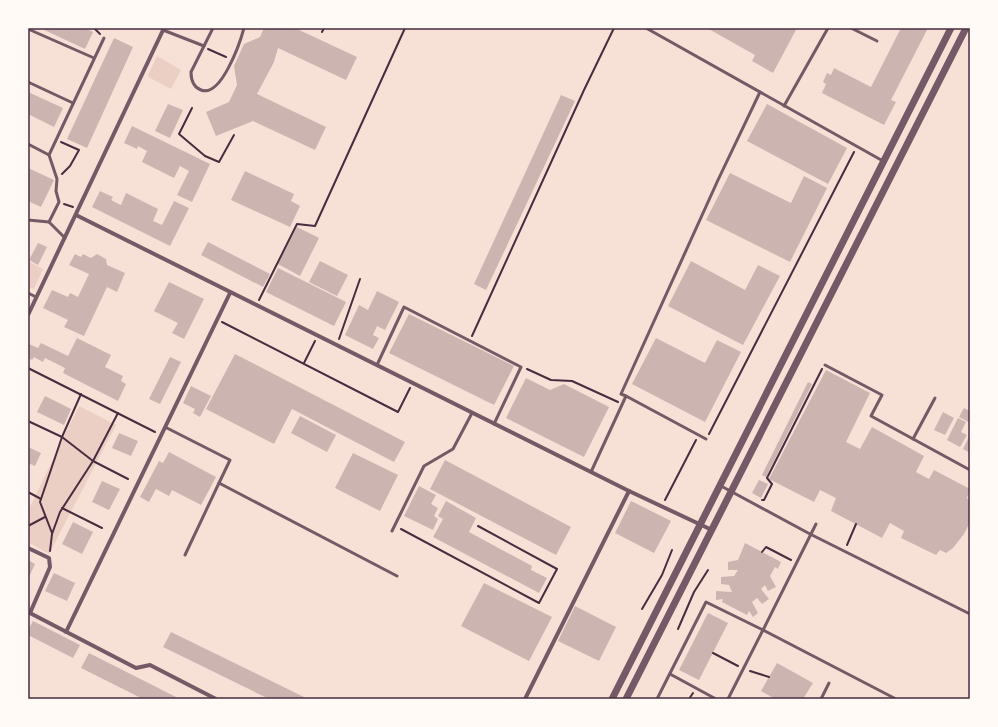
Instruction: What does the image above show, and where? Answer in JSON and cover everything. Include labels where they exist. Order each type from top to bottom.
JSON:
[{"type":"street","points":[[612,699],[721,486],[950,28]]},
{"type":"street","points":[[626,699],[966,28]]},
{"type":"street","points":[[28,315],[162,29]]},
{"type":"street","points":[[76,215],[629,491],[712,530]]},
{"type":"street","points":[[66,632],[230,293]]},
{"type":"street","points":[[525,699],[629,491]]},
{"type":"street","points":[[28,548],[48,558],[50,567],[29,613],[136,668],[150,665],[216,699]]},
{"type":"lane","points":[[213,28],[191,72],[191,79],[196,88],[206,92],[214,89],[221,81],[232,59],[244,28]]},
{"type":"lane","points":[[646,28],[884,161]]},
{"type":"lane","points":[[784,106],[828,28]]},
{"type":"lane","points":[[851,28],[877,41]]},
{"type":"lane","points":[[28,29],[94,58]]},
{"type":"lane","points":[[162,29],[204,46]]},
{"type":"lane","points":[[49,155],[104,38]]},
{"type":"lane","points":[[28,82],[73,103]]},
{"type":"lane","points":[[706,439],[621,394],[660,312],[718,180],[760,92]]},
{"type":"lane","points":[[28,144],[49,155],[58,179],[56,191],[59,202],[48,222]]},
{"type":"lane","points":[[28,220],[48,222],[65,238]]},
{"type":"lane","points":[[28,293],[36,297]]},
{"type":"lane","points":[[377,365],[404,307],[470,340],[521,367],[494,424]]},
{"type":"lane","points":[[825,365],[882,395],[871,416],[970,470]]},
{"type":"lane","points":[[591,472],[626,396]]},
{"type":"lane","points":[[913,439],[935,398]]},
{"type":"lane","points":[[392,530],[424,466],[453,449],[472,413]]},
{"type":"lane","points":[[165,427],[230,460],[185,555]]},
{"type":"lane","points":[[219,483],[397,576]]},
{"type":"lane","points":[[721,486],[810,534],[970,614]]},
{"type":"lane","points":[[728,699],[795,562],[816,524]]},
{"type":"lane","points":[[657,699],[706,602],[896,699]]},
{"type":"lane","points":[[670,674],[716,699]]},
{"type":"lane","points":[[820,699],[829,682]]},
{"type":"path","points":[[322,32],[324,28]]},
{"type":"path","points":[[256,306],[297,224],[315,226],[405,28]]},
{"type":"path","points":[[470,340],[584,90],[614,28]]},
{"type":"path","points":[[204,46],[232,59]]},
{"type":"path","points":[[192,108],[179,134],[204,156],[219,162],[234,135]]},
{"type":"path","points":[[56,140],[79,150],[70,166],[58,179]]},
{"type":"path","points":[[706,439],[857,146]]},
{"type":"path","points":[[59,202],[78,210]]},
{"type":"path","points":[[336,345],[360,279]]},
{"type":"path","points":[[217,319],[398,412],[412,383]]},
{"type":"path","points":[[304,363],[317,336]]},
{"type":"path","points":[[752,503],[764,500],[772,484],[767,478],[825,365]]},
{"type":"path","points":[[521,367],[551,380],[572,381],[622,404]]},
{"type":"path","points":[[28,368],[161,435]]},
{"type":"path","points":[[52,534],[40,502],[62,437],[81,394]]},
{"type":"path","points":[[48,558],[52,534],[62,508],[93,461],[118,413]]},
{"type":"path","points":[[28,421],[62,437],[93,461],[128,479]]},
{"type":"path","points":[[662,507],[698,435]]},
{"type":"path","points":[[28,492],[41,498]]},
{"type":"path","points":[[62,508],[102,528]]},
{"type":"path","points":[[28,526],[45,517]]},
{"type":"path","points":[[844,551],[856,524]]},
{"type":"path","points":[[394,526],[539,603],[557,569],[478,526]]},
{"type":"path","points":[[762,552],[766,546],[795,562]]},
{"type":"path","points":[[642,609],[662,575],[672,550]]},
{"type":"path","points":[[678,629],[694,592],[708,570]]},
{"type":"path","points":[[713,653],[743,669],[769,677]]},
{"type":"shaded area","points":[[157,56],[181,70],[171,89],[150,78],[148,75]]},
{"type":"shaded area","points":[[28,261],[43,269],[34,289],[28,287]]},
{"type":"shaded area","points":[[79,406],[116,425],[49,554],[28,542],[28,511]]},
{"type":"building","points":[[40,28],[85,28],[93,32],[85,49]]},
{"type":"building","points":[[264,28],[295,28],[357,57],[346,80],[278,48],[274,62],[257,94],[326,127],[315,150],[253,121],[216,136],[206,112],[229,102],[237,85],[234,66],[244,44],[260,37]]},
{"type":"building","points":[[707,28],[797,28],[773,73],[752,61],[755,55]]},
{"type":"building","points":[[901,28],[928,28],[891,100],[896,102],[884,125],[822,93],[826,84],[823,82],[827,73],[831,75],[834,68],[871,87]]},
{"type":"building","points":[[114,38],[133,47],[87,148],[67,139]]},
{"type":"building","points":[[28,92],[63,108],[54,127],[28,114]]},
{"type":"building","points":[[561,95],[575,101],[486,290],[474,284]]},
{"type":"building","points":[[168,104],[183,110],[170,138],[155,131]]},
{"type":"building","points":[[767,104],[847,148],[828,184],[747,141]]},
{"type":"building","points":[[132,126],[210,164],[192,202],[177,195],[189,171],[180,166],[174,178],[142,162],[147,151],[138,146],[137,149],[124,143]]},
{"type":"building","points":[[28,168],[54,180],[41,207],[28,201]]},
{"type":"building","points":[[245,171],[294,194],[291,201],[300,206],[290,227],[231,200]]},
{"type":"building","points":[[730,173],[791,203],[804,176],[827,188],[790,262],[706,220]]},
{"type":"building","points":[[100,191],[113,197],[111,200],[121,205],[126,193],[158,209],[153,221],[162,225],[174,201],[189,208],[170,246],[92,207]]},
{"type":"building","points":[[297,227],[319,238],[300,276],[278,264]]},
{"type":"building","points":[[208,242],[270,274],[263,287],[201,255]]},
{"type":"building","points":[[38,243],[47,247],[38,265],[29,260]]},
{"type":"building","points":[[75,254],[81,257],[83,254],[91,258],[97,254],[106,259],[107,265],[125,273],[117,292],[107,287],[84,336],[64,327],[68,320],[43,308],[52,290],[68,297],[70,293],[78,297],[89,274],[69,265]]},
{"type":"building","points":[[320,261],[348,275],[337,296],[309,282]]},
{"type":"building","points":[[691,261],[745,290],[758,265],[780,276],[743,345],[668,306]]},
{"type":"building","points":[[278,268],[346,302],[334,326],[266,292]]},
{"type":"building","points":[[169,282],[204,299],[184,339],[172,333],[178,323],[154,311]]},
{"type":"building","points":[[377,291],[399,302],[385,330],[377,326],[373,335],[379,338],[373,349],[345,335],[359,305],[368,310]]},
{"type":"building","points":[[409,314],[514,366],[494,405],[389,353]]},
{"type":"building","points":[[77,338],[111,355],[105,367],[123,376],[121,381],[126,384],[118,401],[63,373],[65,368],[45,358],[43,362],[34,357],[32,360],[28,358],[29,344],[38,348],[41,343],[68,356]]},
{"type":"building","points":[[656,338],[705,363],[717,340],[741,352],[705,422],[632,384]]},
{"type":"building","points":[[235,354],[405,442],[394,462],[292,409],[274,444],[206,409]]},
{"type":"building","points":[[170,357],[181,362],[160,404],[149,399]]},
{"type":"building","points":[[826,370],[870,393],[846,442],[860,449],[872,427],[924,456],[916,472],[929,479],[934,470],[970,489],[967,498],[970,502],[970,522],[964,534],[953,548],[946,553],[940,550],[936,555],[901,538],[904,531],[890,523],[882,538],[831,511],[836,498],[820,490],[814,502],[769,479]]},
{"type":"building","points":[[526,378],[550,390],[564,384],[609,407],[584,457],[506,418]]},
{"type":"building","points":[[808,382],[812,384],[766,477],[762,475]]},
{"type":"building","points":[[191,386],[211,396],[200,417],[193,413],[195,409],[183,403]]},
{"type":"building","points":[[45,396],[71,409],[64,425],[37,412]]},
{"type":"building","points":[[964,408],[970,411],[970,423],[959,417]]},
{"type":"building","points":[[943,412],[954,418],[945,435],[934,430]]},
{"type":"building","points":[[300,416],[336,435],[327,452],[291,433]]},
{"type":"building","points":[[958,418],[966,422],[961,432],[967,435],[960,447],[947,440]]},
{"type":"building","points":[[119,433],[138,441],[131,456],[112,448]]},
{"type":"building","points":[[970,435],[970,453],[963,449]]},
{"type":"building","points":[[28,447],[41,453],[35,466],[28,463]]},
{"type":"building","points":[[169,452],[216,477],[201,505],[172,490],[169,496],[156,489],[149,502],[140,497],[159,461],[163,463]]},
{"type":"building","points":[[353,453],[398,475],[380,511],[335,488]]},
{"type":"building","points":[[445,460],[571,527],[556,555],[430,489]]},
{"type":"building","points":[[759,480],[768,484],[761,498],[752,493]]},
{"type":"building","points":[[102,481],[120,489],[109,510],[92,502]]},
{"type":"building","points":[[419,486],[436,495],[431,504],[438,508],[434,516],[438,519],[433,530],[404,516]]},
{"type":"building","points":[[446,501],[476,518],[469,532],[532,566],[531,570],[547,578],[539,593],[433,537],[443,519],[438,516]]},
{"type":"building","points":[[631,501],[671,521],[654,553],[615,533]]},
{"type":"building","points":[[73,522],[93,532],[82,554],[62,544]]},
{"type":"building","points":[[745,543],[781,562],[778,569],[775,567],[770,576],[776,587],[768,591],[765,585],[761,589],[769,599],[762,604],[757,598],[752,602],[758,613],[753,617],[749,611],[747,615],[722,602],[723,599],[716,600],[716,591],[732,592],[729,585],[721,584],[721,577],[734,576],[738,570],[728,570],[728,562],[738,560]]},
{"type":"building","points":[[28,560],[35,564],[28,579]]},
{"type":"building","points":[[54,573],[75,583],[67,601],[45,591]]},
{"type":"building","points":[[484,583],[552,617],[529,661],[461,626]]},
{"type":"building","points":[[575,606],[616,627],[599,661],[558,641]]},
{"type":"building","points":[[708,613],[728,623],[699,680],[679,670]]},
{"type":"building","points":[[33,621],[80,645],[73,658],[28,635],[28,630]]},
{"type":"building","points":[[171,632],[308,699],[269,699],[163,647]]},
{"type":"building","points":[[89,653],[180,699],[143,699],[81,668]]},
{"type":"building","points":[[777,663],[813,683],[803,699],[775,699],[761,691]]}]
